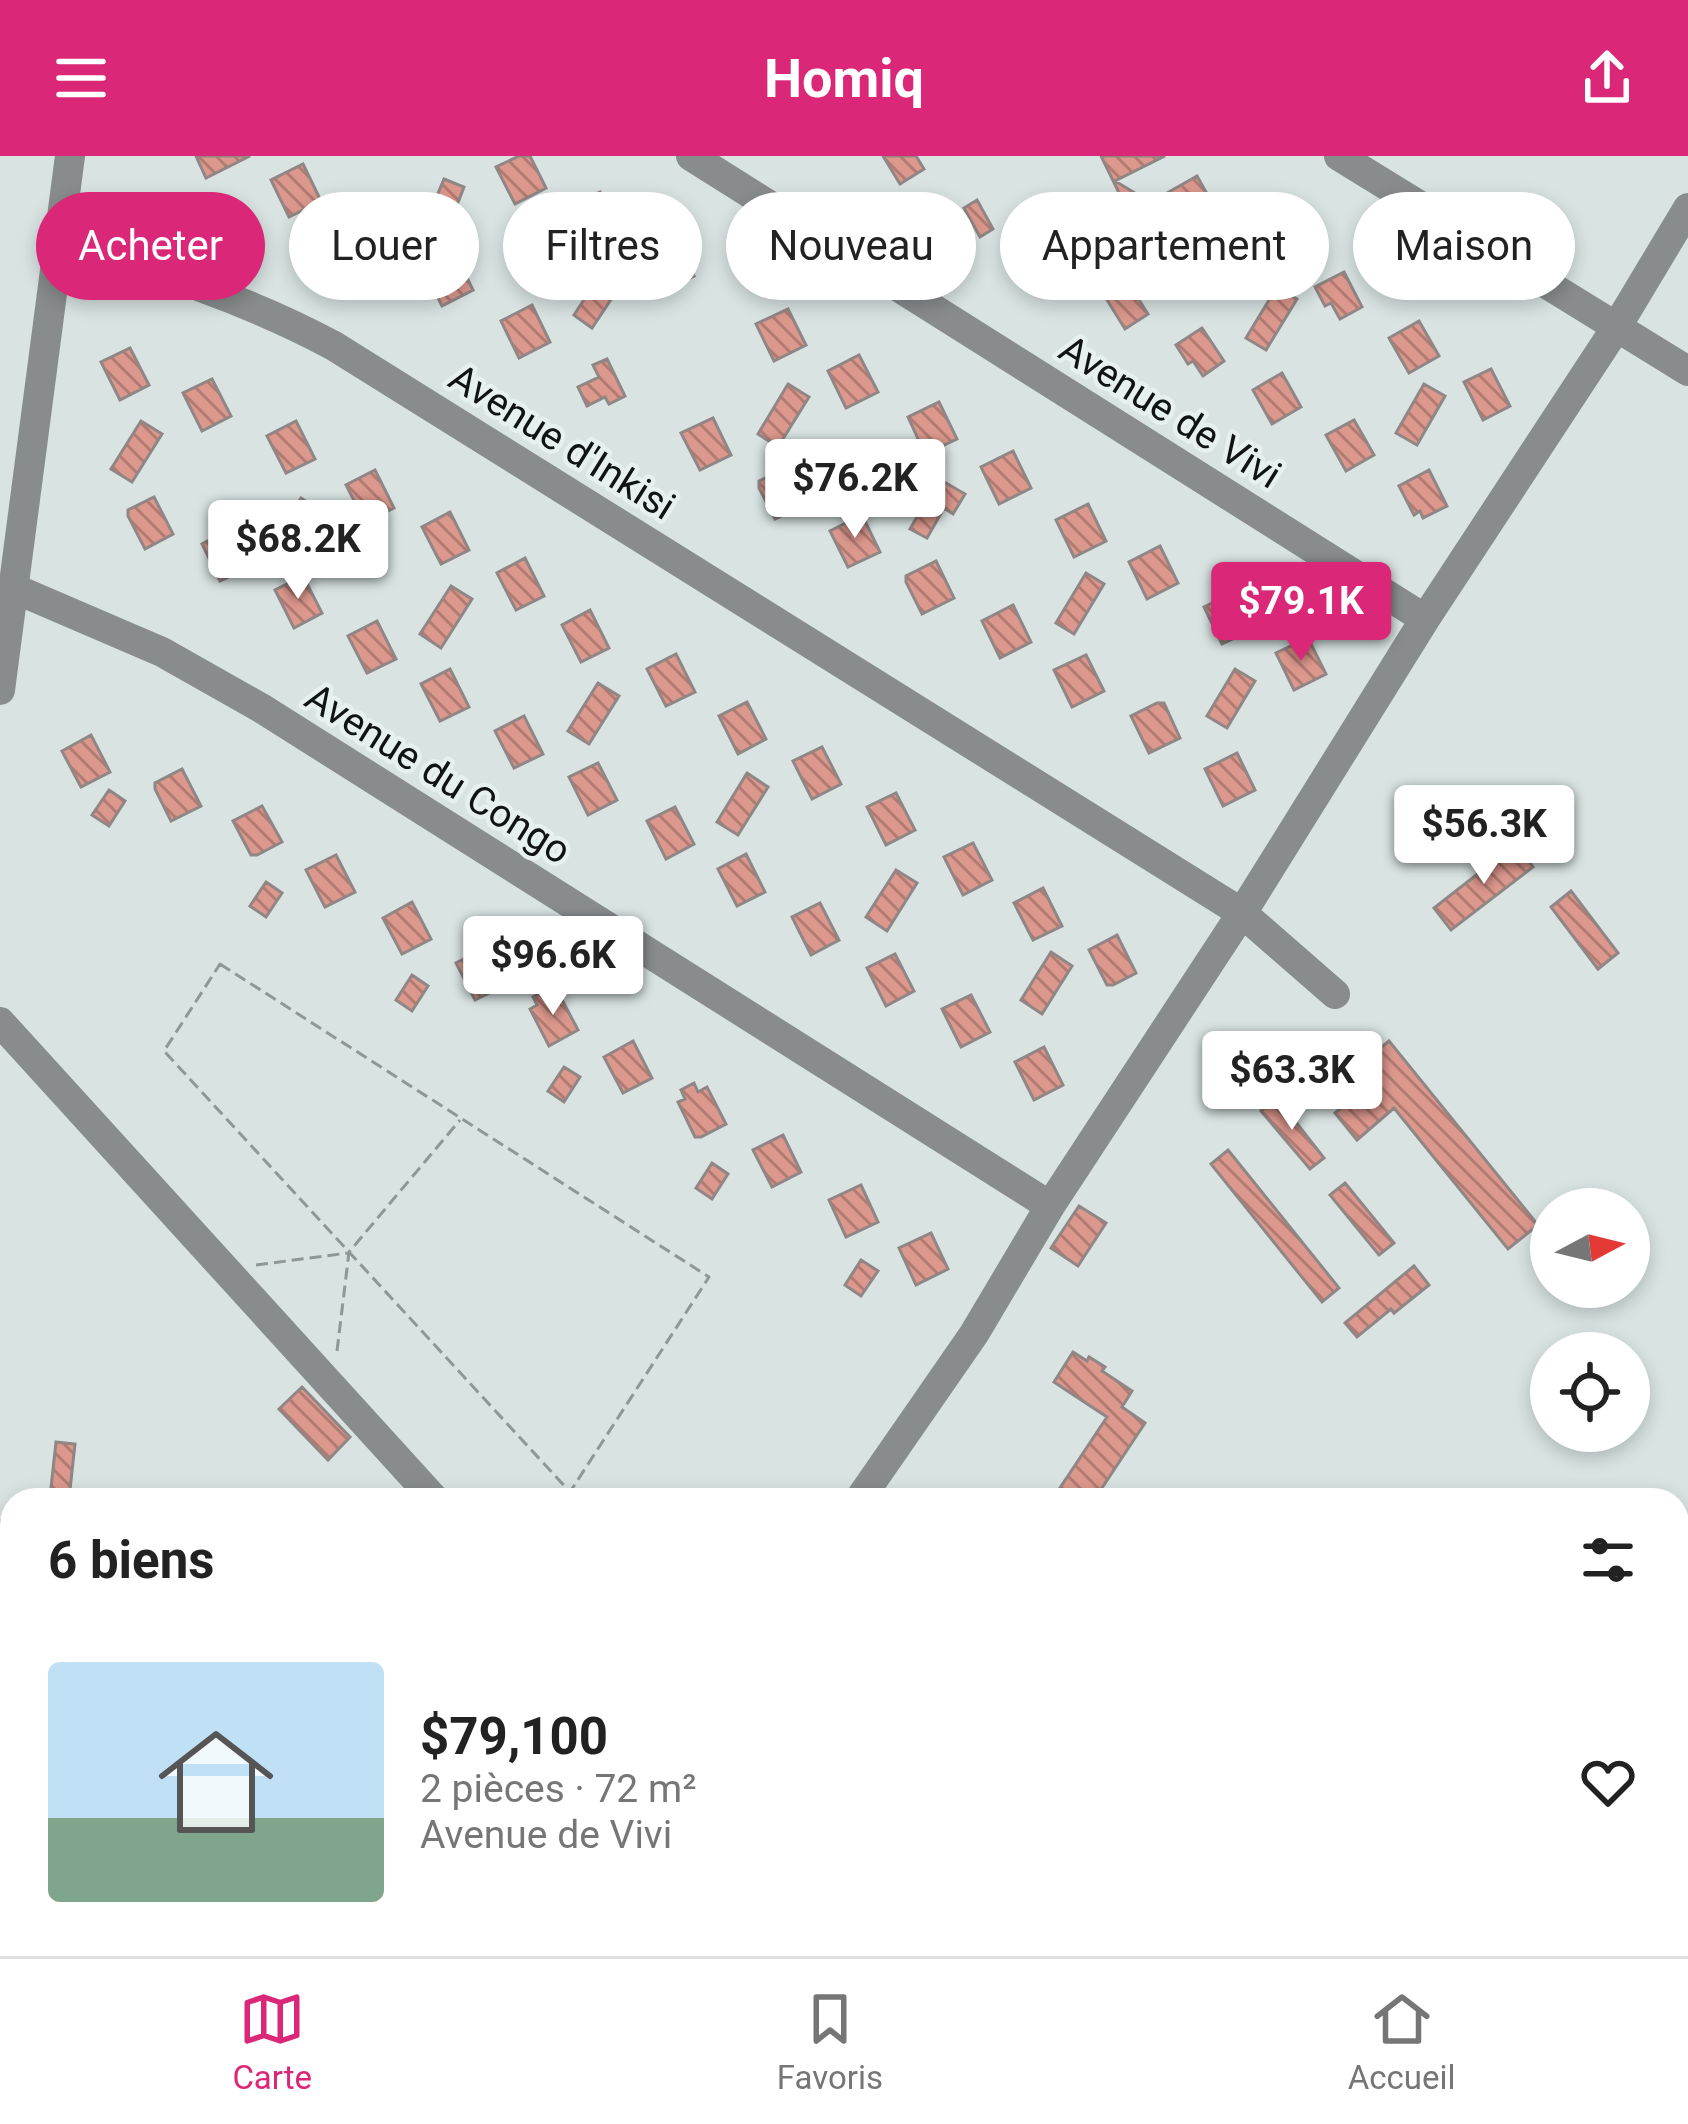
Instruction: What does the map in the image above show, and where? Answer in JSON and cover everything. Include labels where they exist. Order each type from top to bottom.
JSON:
[{"type":"street","points":[[65,192],[70,156]]},
{"type":"street","name":"Avenue de Vivi","points":[[691,156],[1425,619]]},
{"type":"street","points":[[1339,156],[1373,166],[1688,371]]},
{"type":"street","points":[[867,1488],[974,1334],[1050,1206],[1242,914],[1688,208]]},
{"type":"street","points":[[0,690],[51,300]]},
{"type":"street","name":"Avenue d'Inkisi","points":[[233,300],[287,320],[334,346],[1242,914],[1336,994]]},
{"type":"street","name":"Avenue du Congo","points":[[13,588],[162,652],[261,708],[1050,1206]]},
{"type":"street","points":[[0,1022],[424,1488]]},
{"type":"path","points":[[566,1488],[164,1051],[220,964],[709,1276],[573,1488]]},
{"type":"path","points":[[333,1389],[349,1252],[461,1119]]},
{"type":"path","points":[[225,1269],[349,1252]]},
{"type":"building","points":[[196,156],[250,156],[206,178]]},
{"type":"building","points":[[530,156],[546,188],[509,192],[496,167]]},
{"type":"building","points":[[883,156],[916,156],[924,169],[900,184]]},
{"type":"building","points":[[1101,156],[1165,156],[1115,181],[1133,192],[1119,192]]},
{"type":"building","points":[[303,164],[317,192],[289,192],[289,217],[271,180]]},
{"type":"building","points":[[1197,176],[1206,192],[1169,192]]},
{"type":"building","points":[[444,179],[464,187],[462,192],[439,192]]},
{"type":"building","points":[[976,201],[993,229],[980,237],[976,230]]},
{"type":"building","points":[[1344,272],[1353,300],[1362,307],[1340,319],[1331,303],[1325,306],[1322,300],[1329,300],[1329,280]]},
{"type":"building","points":[[584,300],[611,300],[592,328],[574,315]]},
{"type":"building","points":[[1107,300],[1139,300],[1148,314],[1125,329]]},
{"type":"building","points":[[1269,300],[1296,300],[1266,350],[1246,338]]},
{"type":"building","points":[[532,305],[550,342],[519,358],[501,321]]},
{"type":"building","points":[[788,309],[806,345],[774,361],[756,324]]},
{"type":"building","points":[[1419,321],[1439,356],[1409,373],[1389,338]]},
{"type":"building","points":[[1202,328],[1224,361],[1203,376],[1176,345]]},
{"type":"building","points":[[130,348],[149,385],[120,400],[101,362]]},
{"type":"building","points":[[859,355],[878,392],[846,408],[828,371]]},
{"type":"building","points":[[607,359],[625,396],[609,404],[605,397],[587,406],[578,387],[599,377],[593,365]]},
{"type":"building","points":[[1491,369],[1510,406],[1483,420],[1464,382]]},
{"type":"building","points":[[1282,373],[1301,407],[1272,424],[1253,390]]},
{"type":"building","points":[[212,379],[231,416],[202,431],[183,393]]},
{"type":"building","points":[[788,384],[809,397],[778,447],[758,434]]},
{"type":"building","points":[[1424,384],[1445,396],[1417,445],[1396,433]]},
{"type":"building","points":[[939,402],[957,439],[925,454],[908,417]]},
{"type":"building","points":[[713,418],[731,455],[700,470],[681,433]]},
{"type":"building","points":[[1354,420],[1374,455],[1346,471],[1326,435]]},
{"type":"building","points":[[141,421],[162,434],[132,482],[111,469]]},
{"type":"building","points":[[296,421],[315,459],[286,473],[267,436]]},
{"type":"building","points":[[1013,451],[1031,488],[999,504],[981,467]]},
{"type":"building","points":[[375,470],[394,508],[365,522],[346,485]]},
{"type":"building","points":[[790,470],[806,504],[775,519],[759,481]]},
{"type":"building","points":[[1429,470],[1447,506],[1423,518],[1420,511],[1414,515],[1399,486]]},
{"type":"building","points":[[939,479],[965,494],[953,514],[944,508],[927,538],[910,529]]},
{"type":"building","points":[[154,497],[173,534],[145,549],[128,510]]},
{"type":"building","points":[[301,498],[322,512],[292,560],[271,546]]},
{"type":"building","points":[[1088,504],[1106,541],[1074,557],[1056,520]]},
{"type":"building","points":[[450,512],[469,550],[441,564],[422,527]]},
{"type":"building","points":[[862,515],[880,552],[848,567],[830,531]]},
{"type":"building","points":[[230,529],[249,567],[220,581],[202,544]]},
{"type":"building","points":[[1160,546],[1178,583],[1147,599],[1129,562]]},
{"type":"building","points":[[525,558],[544,596],[516,610],[497,573]]},
{"type":"building","points":[[936,561],[954,598],[922,614],[906,576]]},
{"type":"building","points":[[1086,573],[1104,584],[1074,634],[1056,623]]},
{"type":"building","points":[[303,576],[322,613],[294,628],[275,590]]},
{"type":"building","points":[[451,586],[472,599],[441,648],[420,634]]},
{"type":"building","points":[[1235,592],[1253,629],[1222,644],[1204,607]]},
{"type":"building","points":[[1013,605],[1031,642],[1000,658],[982,621]]},
{"type":"building","points":[[590,610],[609,648],[581,662],[562,625]]},
{"type":"building","points":[[377,621],[396,659],[367,673],[348,636]]},
{"type":"building","points":[[1308,638],[1326,674],[1294,690],[1276,653]]},
{"type":"building","points":[[676,654],[695,692],[666,706],[647,669]]},
{"type":"building","points":[[1086,655],[1104,691],[1072,707],[1054,670]]},
{"type":"building","points":[[450,669],[469,707],[440,721],[421,684]]},
{"type":"building","points":[[1235,669],[1255,681],[1227,728],[1207,716]]},
{"type":"building","points":[[598,683],[619,696],[589,744],[568,731]]},
{"type":"building","points":[[747,702],[766,739],[738,754],[719,716]]},
{"type":"building","points":[[1164,703],[1180,738],[1149,753],[1131,716]]},
{"type":"building","points":[[524,716],[543,754],[514,768],[495,731]]},
{"type":"building","points":[[91,735],[110,772],[81,787],[62,751]]},
{"type":"building","points":[[822,747],[841,784],[812,799],[793,761]]},
{"type":"building","points":[[1237,753],[1255,790],[1223,806],[1205,769]]},
{"type":"building","points":[[598,763],[617,800],[588,815],[569,777]]},
{"type":"building","points":[[182,769],[201,806],[171,821],[155,783]]},
{"type":"building","points":[[747,773],[768,787],[738,835],[717,822]]},
{"type":"building","points":[[109,790],[125,801],[109,826],[92,815]]},
{"type":"building","points":[[896,793],[915,830],[886,845],[867,807]]},
{"type":"building","points":[[262,806],[282,842],[251,855],[233,821]]},
{"type":"building","points":[[675,807],[694,844],[666,859],[647,821]]},
{"type":"building","points":[[973,843],[992,880],[963,895],[944,857]]},
{"type":"building","points":[[1516,844],[1533,867],[1451,930],[1434,908]]},
{"type":"building","points":[[746,854],[765,892],[737,906],[718,869]]},
{"type":"building","points":[[336,855],[355,892],[325,907],[306,870]]},
{"type":"building","points":[[896,870],[917,883],[887,931],[866,917]]},
{"type":"building","points":[[266,882],[282,893],[266,917],[250,906]]},
{"type":"building","points":[[1043,888],[1062,926],[1033,940],[1014,903]]},
{"type":"building","points":[[1571,891],[1618,953],[1598,969],[1551,907]]},
{"type":"building","points":[[412,902],[431,939],[402,954],[383,918]]},
{"type":"building","points":[[820,903],[839,940],[811,955],[792,917]]},
{"type":"building","points":[[1117,935],[1136,973],[1107,985],[1089,950]]},
{"type":"building","points":[[486,948],[505,985],[475,1000],[456,963]]},
{"type":"building","points":[[1051,952],[1072,966],[1042,1014],[1021,1000]]},
{"type":"building","points":[[895,954],[914,991],[886,1006],[867,968]]},
{"type":"building","points":[[412,975],[428,986],[412,1011],[396,1000]]},
{"type":"building","points":[[546,990],[551,998],[559,994],[578,1030],[549,1046],[530,1009],[537,1005],[533,997]]},
{"type":"building","points":[[971,995],[990,1032],[961,1047],[942,1009]]},
{"type":"building","points":[[633,1041],[652,1078],[623,1093],[604,1057]]},
{"type":"building","points":[[1389,1041],[1530,1215],[1530,1231],[1508,1249],[1394,1108],[1357,1140],[1335,1113],[1373,1082],[1359,1066]]},
{"type":"building","points":[[1044,1047],[1063,1085],[1034,1100],[1015,1062]]},
{"type":"building","points":[[564,1067],[580,1077],[564,1102],[548,1091]]},
{"type":"building","points":[[694,1083],[698,1092],[707,1087],[726,1124],[701,1137],[695,1137],[678,1102],[685,1099],[681,1090]]},
{"type":"building","points":[[1277,1098],[1324,1158],[1310,1169],[1261,1111]]},
{"type":"building","points":[[783,1135],[801,1172],[772,1187],[753,1150]]},
{"type":"building","points":[[1228,1150],[1339,1288],[1322,1302],[1211,1164]]},
{"type":"building","points":[[712,1163],[728,1174],[712,1199],[696,1188]]},
{"type":"building","points":[[1345,1183],[1394,1243],[1379,1255],[1330,1195]]},
{"type":"building","points":[[861,1185],[878,1222],[846,1237],[829,1200]]},
{"type":"building","points":[[1079,1206],[1106,1223],[1078,1266],[1051,1248]]},
{"type":"building","points":[[931,1233],[948,1269],[916,1285],[899,1248]]},
{"type":"building","points":[[861,1260],[878,1271],[861,1296],[845,1285]]},
{"type":"building","points":[[1414,1266],[1429,1285],[1357,1337],[1345,1323]]},
{"type":"building","points":[[1073,1352],[1105,1367],[1102,1371],[1132,1391],[1122,1407],[1145,1423],[1102,1488],[1060,1488],[1107,1417],[1054,1382]]},
{"type":"building","points":[[302,1387],[350,1437],[328,1460],[279,1409]]},
{"type":"building","points":[[56,1442],[75,1444],[70,1488],[51,1488]]}]
